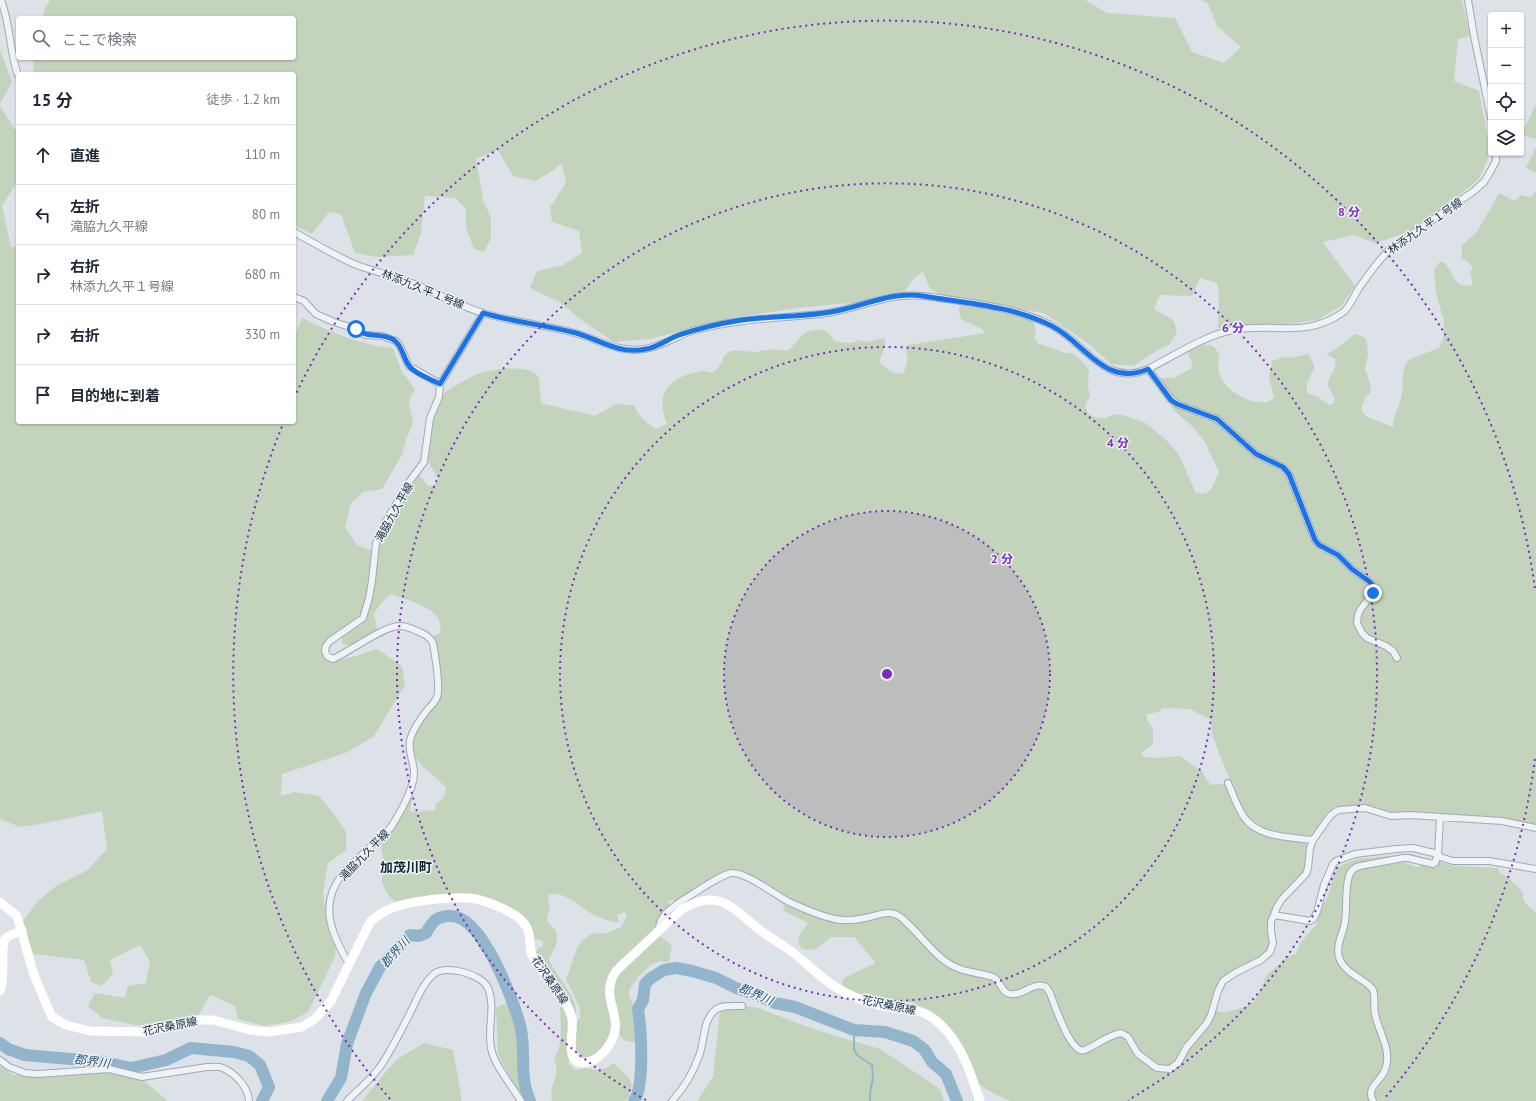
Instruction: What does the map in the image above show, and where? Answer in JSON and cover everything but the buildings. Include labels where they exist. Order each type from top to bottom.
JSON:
[{"type":"main road","name":"花沢桑原線","points":[[0,902],[16,916],[22,930],[34,975],[52,1017],[66,1025],[90,1031],[146,1032],[195,1020],[213,1020],[250,1030],[269,1032],[302,1027],[315,1019],[331,1001],[370,922],[380,914],[391,908],[433,900],[450,898],[476,899],[494,904],[511,913],[522,921],[528,929],[532,954],[541,970],[567,1005],[572,1020],[572,1053],[574,1059],[578,1063],[585,1063],[603,1054],[616,1034],[616,1025],[609,992],[611,978],[621,965],[682,909],[693,903],[713,900],[729,906],[844,993],[879,1005],[916,1010],[928,1015],[939,1023],[951,1034],[961,1052],[974,1082],[980,1101]]},
{"type":"main road","points":[[0,991],[2,983],[1,945],[4,939],[22,930]]},
{"type":"street","points":[[1,0],[8,21],[14,62],[17,72]]},
{"type":"street","points":[[1468,0],[1488,104]]},
{"type":"street","name":"林添九久平１号線","points":[[296,233],[355,264],[418,285],[450,301],[483,313],[578,334],[618,349],[646,349],[694,330],[737,321],[822,314],[898,295],[918,295],[1010,310],[1031,316],[1053,326],[1068,336],[1103,366],[1112,370],[1131,374],[1148,369],[1218,333],[1235,329],[1305,328],[1317,326],[1344,312],[1360,286],[1382,256],[1464,199],[1484,182],[1496,161],[1496,156]]},
{"type":"street","points":[[296,298],[304,301],[316,314],[334,322],[356,329],[366,335],[382,336],[396,341],[400,346],[409,366],[440,384]]},
{"type":"street","name":"滝脇九久平線","points":[[349,964],[332,933],[330,900],[334,888],[342,874],[387,832],[393,824],[412,784],[414,773],[409,746],[410,739],[425,714],[437,698],[439,691],[433,644],[427,635],[413,629],[398,626],[387,629],[333,659],[328,656],[325,651],[326,646],[330,640],[363,618],[372,581],[376,543],[385,522],[409,482],[424,462],[430,418],[439,397],[440,384],[483,313]]},
{"type":"street","points":[[1148,369],[1171,400],[1177,404],[1217,419],[1256,454],[1283,467],[1289,474],[1315,540],[1319,545],[1338,555],[1373,586],[1373,593],[1358,615],[1358,623],[1362,633],[1367,638],[1386,646],[1397,658]]},
{"type":"street","points":[[1228,783],[1240,811],[1251,826],[1262,832],[1313,840]]},
{"type":"street","points":[[660,929],[662,918],[671,909],[699,890],[730,873],[745,875],[791,903],[834,918],[851,920],[885,913],[896,914],[912,927],[946,962],[967,972],[993,976],[997,979],[1004,991],[1011,994],[1016,994],[1037,986],[1046,987],[1050,992],[1066,1032],[1074,1047],[1078,1050],[1084,1051],[1112,1035],[1121,1033],[1128,1037],[1138,1054],[1144,1060],[1157,1068],[1165,1070],[1170,1069],[1178,1063],[1186,1048],[1207,1023],[1223,981],[1261,960],[1270,952],[1273,943],[1270,927],[1274,915],[1282,899],[1306,874],[1310,848],[1313,840],[1330,816],[1339,810],[1365,808],[1391,816],[1410,815],[1502,821],[1536,828]]},
{"type":"street","points":[[1373,1101],[1371,1097],[1371,1089],[1385,1071],[1387,1063],[1387,1049],[1376,1017],[1375,1001],[1372,990],[1367,984],[1351,974],[1338,957],[1338,948],[1346,917],[1347,891],[1350,876],[1354,869],[1360,866],[1403,858],[1432,864],[1436,862],[1438,854],[1440,818]]},
{"type":"street","points":[[1274,915],[1310,921],[1312,920],[1317,912],[1324,885],[1331,867],[1336,861],[1355,854],[1413,848],[1438,854],[1440,857],[1453,861],[1489,861],[1536,869]]},
{"type":"street","points":[[347,1101],[364,1085],[383,1063],[420,993],[434,974],[441,970],[450,970],[476,976],[488,987],[492,1011],[490,1038],[491,1050],[495,1060],[521,1101]]},
{"type":"street","points":[[672,1101],[688,1082],[699,1056],[704,1031],[712,1014],[719,1008],[742,1006]]},
{"type":"street","points":[[0,1060],[9,1067],[25,1073],[38,1074],[109,1069],[142,1077],[207,1066],[217,1067],[223,1068],[239,1080],[249,1093],[249,1101]]},
{"type":"green space","points":[[50,0],[1085,0],[1107,13],[1175,18],[1192,52],[1224,63],[1241,47],[1217,26],[1208,4],[1202,0],[1462,0],[1470,36],[1458,39],[1454,81],[1479,91],[1488,138],[1488,159],[1479,179],[1427,221],[1400,235],[1375,243],[1354,235],[1323,242],[1355,286],[1341,306],[1317,320],[1288,324],[1218,328],[1219,295],[1217,283],[1200,278],[1192,296],[1160,295],[1154,309],[1173,320],[1177,332],[1170,344],[1148,356],[1134,366],[1111,364],[1089,344],[1044,313],[945,297],[930,289],[923,272],[913,279],[903,294],[859,302],[798,308],[739,317],[649,339],[614,342],[584,322],[559,302],[530,288],[537,271],[563,265],[582,253],[579,231],[552,222],[550,207],[566,183],[562,164],[536,181],[513,176],[498,150],[476,159],[483,200],[491,218],[491,238],[484,252],[474,249],[466,228],[466,209],[455,198],[425,196],[421,233],[413,255],[376,257],[355,253],[341,214],[329,212],[312,234],[296,226],[296,72],[34,72],[33,60],[296,60],[296,16],[43,16],[45,8]]},
{"type":"green space","points":[[0,50],[12,82],[0,104]]},
{"type":"green space","points":[[1536,104],[1536,139],[1524,136],[1524,129]]},
{"type":"green space","points":[[0,106],[16,131],[16,183],[2,206],[11,247],[16,247],[16,424],[296,424],[296,332],[302,318],[357,341],[393,348],[401,370],[415,389],[409,401],[413,423],[402,455],[382,489],[363,492],[351,503],[345,527],[357,545],[372,551],[370,583],[367,598],[358,618],[349,626],[329,638],[322,647],[322,653],[325,658],[330,660],[338,660],[356,656],[377,649],[402,666],[405,685],[374,736],[348,752],[282,774],[281,796],[295,792],[319,796],[335,815],[346,832],[346,850],[328,863],[323,893],[326,914],[337,931],[335,957],[308,1012],[291,1021],[265,1026],[238,1019],[235,1006],[210,995],[198,1016],[163,1025],[135,1025],[102,1018],[88,1006],[95,993],[125,998],[128,986],[146,983],[150,961],[140,945],[110,960],[113,974],[102,986],[91,982],[84,960],[33,954],[23,921],[38,901],[56,886],[88,870],[107,849],[102,811],[20,827],[0,819]]},
{"type":"green space","points":[[1536,147],[1536,173],[1526,168]]},
{"type":"green space","points":[[1536,191],[1536,826],[1505,820],[1414,814],[1388,814],[1363,806],[1336,809],[1329,814],[1315,835],[1303,837],[1268,831],[1254,824],[1242,810],[1212,734],[1211,720],[1190,709],[1163,708],[1158,712],[1147,714],[1147,720],[1153,729],[1153,744],[1141,753],[1144,757],[1158,758],[1180,756],[1203,772],[1211,785],[1226,783],[1233,800],[1252,828],[1271,835],[1303,840],[1308,849],[1304,873],[1287,889],[1277,903],[1271,916],[1270,948],[1261,958],[1229,973],[1224,977],[1218,985],[1212,1009],[1208,1018],[1175,1063],[1171,1066],[1167,1068],[1160,1068],[1147,1061],[1127,1035],[1122,1031],[1111,1034],[1091,1047],[1080,1050],[1074,1043],[1066,1027],[1057,1002],[1049,987],[1041,984],[1011,992],[1005,988],[998,978],[991,974],[956,966],[943,957],[903,916],[887,912],[843,918],[834,916],[813,910],[792,901],[772,891],[755,879],[743,873],[735,872],[727,872],[677,901],[671,900],[669,902],[670,907],[660,916],[654,929],[649,935],[612,970],[608,977],[606,986],[606,995],[612,1020],[610,1038],[600,1052],[590,1057],[583,1057],[575,1048],[575,1024],[580,1017],[579,1006],[566,979],[580,943],[592,934],[606,933],[621,927],[627,915],[625,912],[617,915],[619,922],[613,922],[594,915],[565,896],[553,894],[548,896],[550,910],[547,916],[548,922],[556,931],[557,940],[549,959],[575,1003],[575,1017],[569,1004],[538,962],[535,954],[538,948],[543,946],[543,941],[534,939],[530,927],[519,915],[501,905],[473,897],[427,897],[397,903],[385,890],[382,880],[384,858],[381,848],[381,840],[395,826],[409,797],[412,798],[410,811],[419,813],[422,810],[431,811],[435,809],[436,803],[444,797],[445,793],[446,787],[422,766],[412,752],[411,746],[415,734],[437,702],[441,692],[435,644],[433,640],[434,635],[441,632],[440,622],[436,615],[424,607],[391,594],[374,613],[377,632],[365,640],[351,645],[342,644],[342,637],[348,631],[361,625],[366,616],[375,585],[377,552],[383,531],[419,475],[428,486],[434,486],[438,479],[427,460],[429,453],[430,414],[438,397],[454,387],[475,375],[489,371],[509,369],[528,370],[535,373],[539,378],[541,403],[595,416],[616,404],[634,405],[643,419],[656,429],[667,424],[663,413],[662,403],[664,395],[673,382],[690,374],[702,371],[715,371],[727,353],[737,350],[754,352],[764,350],[788,351],[804,334],[813,330],[819,330],[826,331],[835,341],[838,342],[852,343],[858,340],[868,342],[884,338],[885,345],[880,363],[888,370],[900,374],[904,373],[908,357],[906,352],[908,345],[986,333],[982,329],[961,319],[959,312],[960,305],[1010,313],[1028,319],[1034,323],[1036,333],[1034,338],[1039,344],[1066,353],[1072,353],[1085,364],[1089,370],[1088,386],[1090,396],[1085,405],[1088,414],[1096,418],[1106,418],[1115,414],[1122,415],[1144,422],[1164,438],[1178,453],[1196,493],[1206,493],[1214,485],[1219,472],[1206,444],[1194,428],[1176,412],[1161,394],[1154,382],[1162,378],[1173,378],[1191,369],[1192,361],[1188,355],[1189,351],[1208,345],[1214,347],[1220,355],[1218,365],[1220,375],[1224,383],[1231,390],[1249,400],[1268,402],[1274,397],[1269,378],[1272,361],[1284,357],[1290,358],[1308,354],[1314,364],[1314,368],[1307,383],[1307,393],[1318,397],[1329,405],[1333,404],[1335,398],[1329,389],[1328,383],[1336,363],[1335,359],[1326,354],[1333,351],[1355,334],[1366,339],[1368,354],[1365,369],[1371,387],[1370,393],[1365,398],[1361,410],[1367,417],[1393,427],[1394,418],[1402,394],[1404,371],[1407,363],[1410,359],[1439,348],[1443,339],[1444,320],[1436,292],[1434,272],[1436,266],[1440,262],[1444,262],[1458,283],[1467,286],[1473,284],[1470,273],[1473,267],[1462,258],[1462,245],[1477,232],[1499,193],[1513,200],[1518,199],[1521,195],[1528,197],[1533,195]]},
{"type":"green space","points":[[1411,854],[1435,861],[1412,857],[1353,867],[1346,896],[1337,955],[1370,988],[1386,1050],[1385,1068],[1370,1089],[1372,1101],[1010,1101],[989,1091],[977,1083],[967,1057],[924,1009],[907,1001],[897,1004],[882,1003],[877,1000],[848,992],[843,987],[842,985],[844,978],[875,964],[854,937],[831,937],[816,949],[808,950],[801,948],[798,941],[808,923],[783,909],[784,905],[790,905],[833,920],[885,915],[898,917],[944,963],[992,977],[1007,994],[1038,987],[1045,988],[1077,1051],[1084,1052],[1118,1034],[1124,1035],[1138,1054],[1150,1065],[1163,1070],[1171,1070],[1215,1011],[1226,1012],[1245,1007],[1253,1002],[1258,996],[1266,976],[1287,957],[1296,954],[1300,943],[1316,925],[1328,896],[1337,867],[1357,859]]},
{"type":"green space","points":[[1402,860],[1417,867],[1437,861],[1454,866],[1498,868],[1499,872],[1507,877],[1522,891],[1524,902],[1536,913],[1536,1101],[1375,1101],[1371,1093],[1388,1065],[1377,1016],[1374,990],[1351,972],[1340,956],[1350,876],[1354,869]]},
{"type":"green space","points":[[657,934],[672,945],[669,962],[652,964],[639,975],[630,987],[629,995],[636,1011],[638,1040],[629,1042],[622,1037],[619,1031],[612,996],[614,980]]},
{"type":"green space","points":[[721,1001],[758,1008],[819,1031],[880,1049],[940,1089],[944,1101],[697,1101],[713,1077]]},
{"type":"green space","points":[[505,1004],[510,1008],[514,1015],[519,1042],[519,1080],[524,1093],[520,1095],[500,1059],[498,1052],[496,1008]]},
{"type":"green space","points":[[562,1006],[569,1017],[569,1064],[576,1070],[586,1068],[597,1070],[615,1064],[630,1080],[631,1088],[628,1098],[625,1101],[552,1101],[551,1095],[556,1075],[556,1064],[554,1059],[560,1041],[560,1008]]},
{"type":"green space","points":[[424,1043],[453,1050],[461,1101],[362,1101],[396,1060]]},
{"type":"green space","points":[[0,1066],[13,1075],[51,1077],[100,1072],[115,1073],[145,1082],[168,1101],[0,1101]]},
{"type":"waterway","name":"郡界川","points":[[327,1101],[341,1078],[347,1044],[366,993],[380,967],[410,935],[419,936],[426,933],[438,918],[451,916],[463,920],[474,929],[485,944],[511,997],[522,1034],[524,1082],[530,1101]]},
{"type":"waterway","name":"郡界川","points":[[634,1101],[640,1083],[641,1070],[641,1042],[638,1009],[643,1000],[645,984],[651,978],[664,970],[676,968],[716,978],[736,988],[775,1003],[795,1007],[854,1030],[885,1032],[913,1041],[924,1049],[932,1062],[946,1074],[957,1101]]},
{"type":"waterway","points":[[854,1030],[854,1049],[857,1055],[872,1065],[873,1078],[870,1101]]},
{"type":"waterway","name":"郡界川","points":[[0,1043],[8,1049],[25,1055],[104,1062],[131,1068],[166,1060],[191,1048],[234,1052],[249,1056],[260,1065],[269,1087],[262,1101]]},
{"type":"district","name":"加茂川町","points":[[406,867]]},
{"type":"route","points":[[356,329],[366,335],[382,336],[396,341],[400,346],[409,366],[440,384],[483,313],[578,334],[618,349],[632,350],[646,349],[694,330],[737,321],[782,316],[822,314],[898,295],[918,295],[1010,310],[1031,316],[1053,326],[1079,344],[1088,354],[1103,366],[1112,370],[1131,374],[1148,369],[1171,400],[1177,404],[1217,419],[1256,454],[1283,467],[1289,474],[1315,540],[1319,545],[1338,555],[1352,569],[1370,582],[1373,586],[1373,593]]}]
